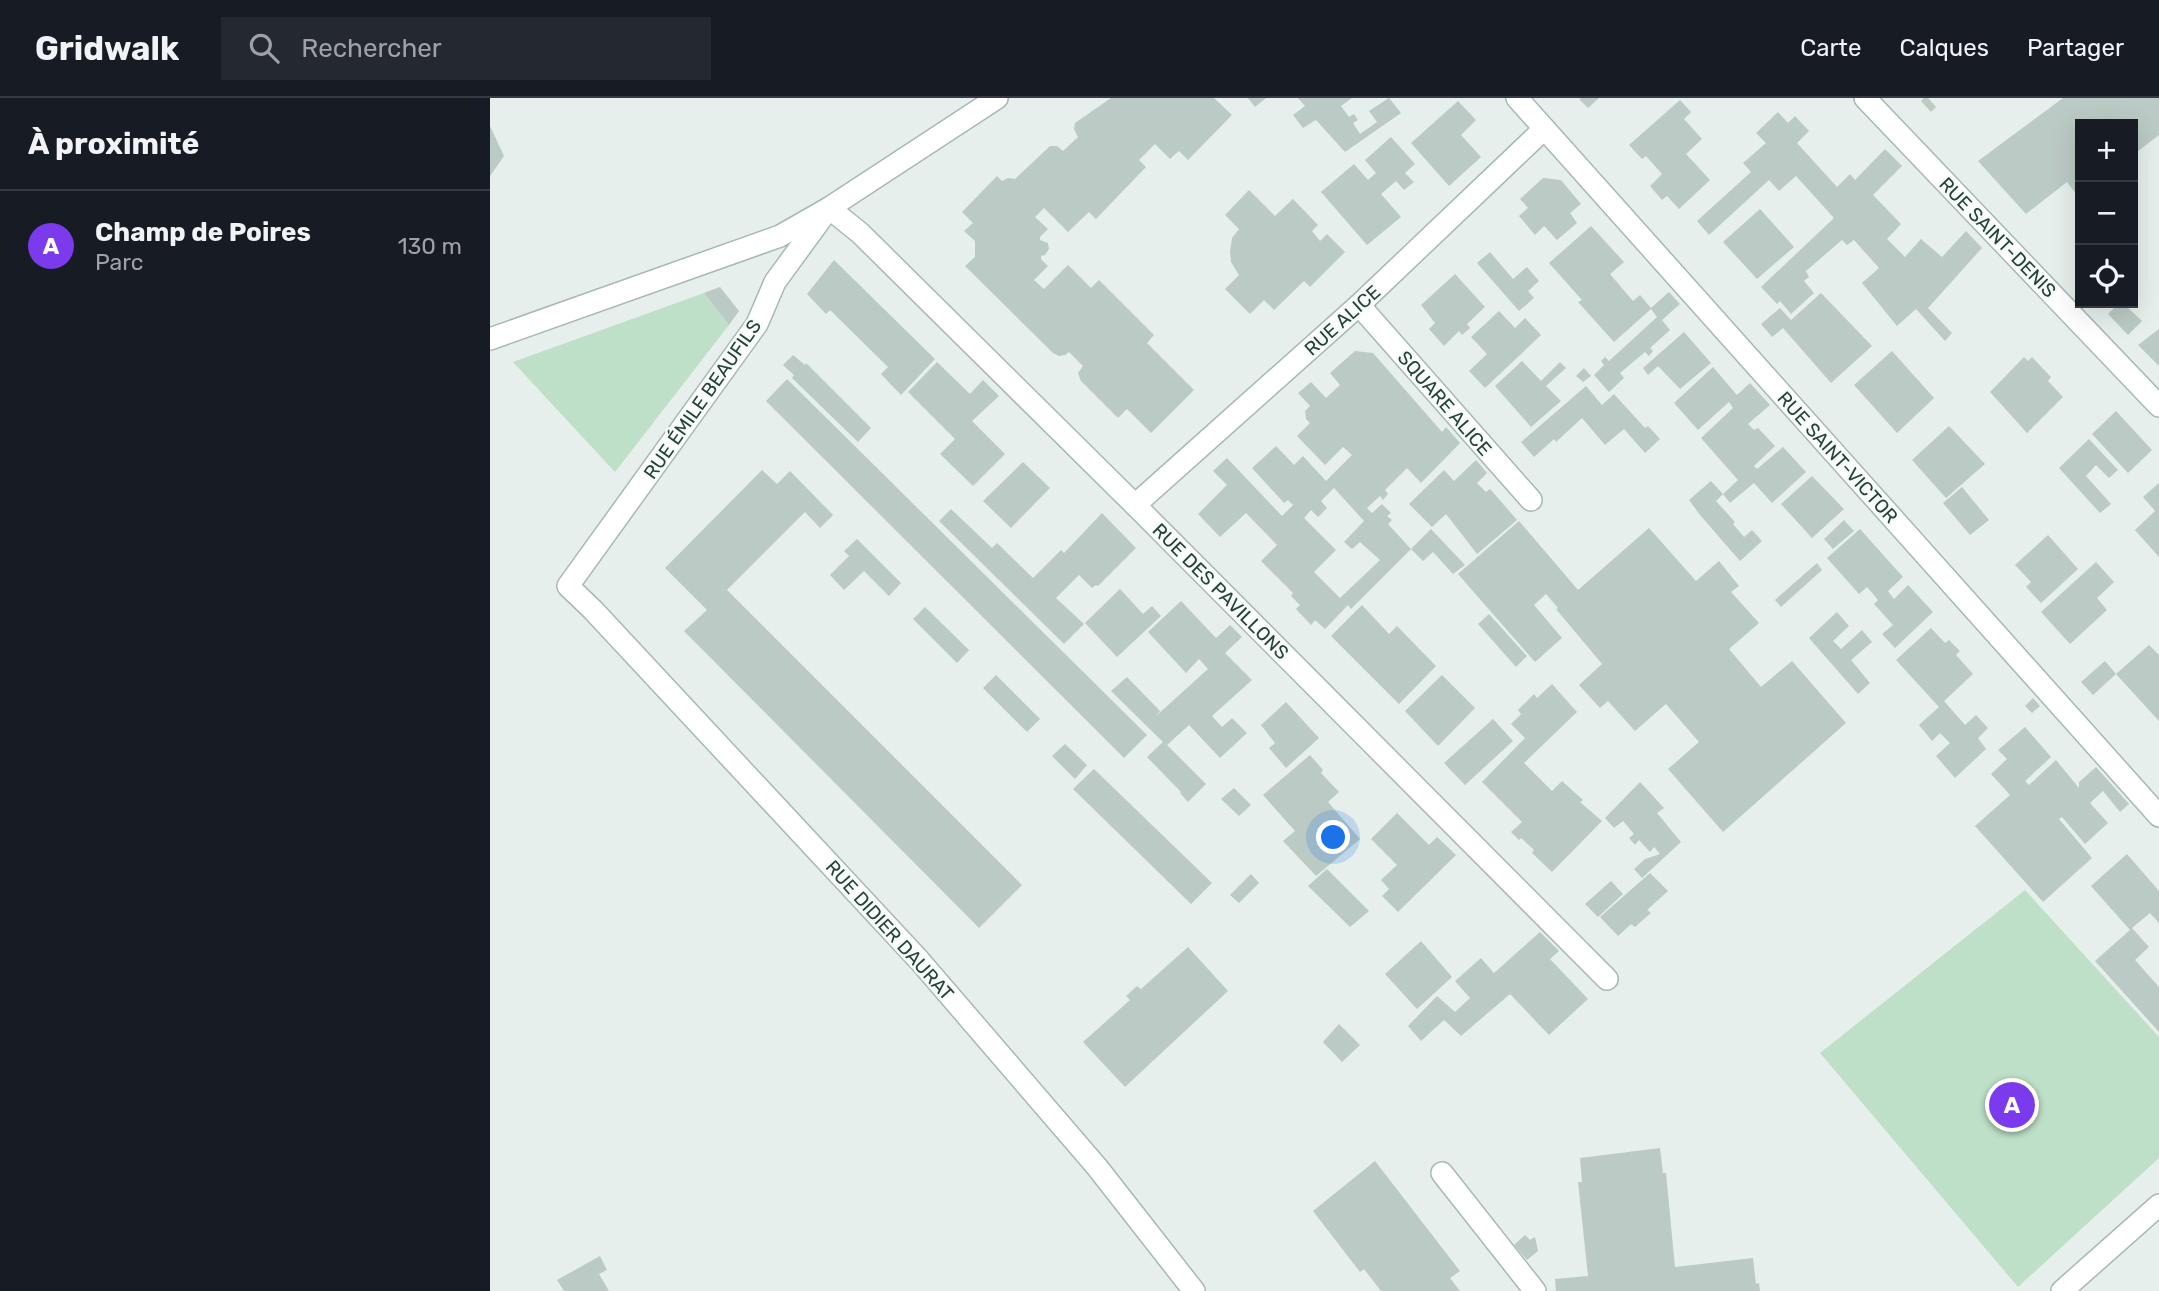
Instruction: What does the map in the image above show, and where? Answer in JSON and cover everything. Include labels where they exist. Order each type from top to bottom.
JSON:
[{"type":"street","name":"RUE ÉMILE BEAUFILS","points":[[490,339],[780,236],[829,208],[997,98]]},
{"type":"street","name":"RUE SAINT-VICTOR","points":[[1517,98],[2159,816]]},
{"type":"street","name":"RUE SAINT-DENIS","points":[[1865,98],[2159,406]]},
{"type":"street","name":"RUE ALICE","points":[[1135,505],[1359,306],[1544,129]]},
{"type":"street","name":"RUE ÉMILE BEAUFILS","points":[[568,586],[757,324],[775,282],[829,208]]},
{"type":"street","name":"RUE DES PAVILLONS","points":[[829,208],[860,233],[1135,505],[1607,979]]},
{"type":"street","name":"SQUARE ALICE","points":[[1359,306],[1531,500]]},
{"type":"street","name":"RUE DIDIER DAURAT","points":[[568,586],[919,960],[1097,1167],[1194,1291]]},
{"type":"street","points":[[1442,1173],[1535,1291]]},
{"type":"street","points":[[2062,1291],[2159,1205]]},
{"type":"green space","points":[[704,293],[729,325],[615,472],[513,362]]},
{"type":"green space","points":[[2025,890],[2159,1037],[2159,1158],[2018,1287],[1820,1053]]},
{"type":"building","points":[[1111,98],[1214,98],[1232,115],[1188,160],[1179,151],[1170,159],[1155,144],[1139,160],[1146,167],[1096,219],[1089,212],[1068,232],[1044,208],[1035,217],[1048,229],[1040,240],[1048,243],[1049,249],[1041,256],[1048,266],[1034,280],[1044,289],[1068,265],[1091,288],[1099,280],[1154,335],[1147,343],[1194,390],[1151,433],[1127,409],[1118,418],[1081,381],[1078,373],[1083,366],[1069,352],[1059,356],[1053,353],[965,266],[975,257],[975,241],[964,231],[973,223],[962,212],[997,176],[1002,181],[1015,179],[1050,146],[1057,146],[1063,151],[1078,137],[1074,129],[1075,123]]},
{"type":"building","points":[[1248,98],[1266,98],[1255,107]]},
{"type":"building","points":[[1298,98],[1352,98],[1341,106],[1349,117],[1354,114],[1358,120],[1353,123],[1360,134],[1377,122],[1369,111],[1389,98],[1401,113],[1345,152],[1316,120],[1303,128],[1293,115],[1305,106]]},
{"type":"building","points":[[1599,98],[1588,108],[1579,99]]},
{"type":"building","points":[[1928,98],[1936,107],[1931,112],[1921,101]]},
{"type":"building","points":[[2063,98],[2159,98],[2159,135],[2138,151],[2138,119],[2075,119],[2075,192],[2067,182],[2026,214],[1978,161]]},
{"type":"building","points":[[1680,100],[1691,112],[1684,119],[1702,139],[1686,154],[1710,180],[1679,209],[1667,196],[1662,200],[1650,186],[1662,174],[1646,156],[1642,159],[1629,145]]},
{"type":"building","points":[[1458,101],[1476,120],[1461,135],[1481,157],[1449,186],[1411,143]]},
{"type":"building","points":[[1778,112],[1788,123],[1795,116],[1809,131],[1797,143],[1837,187],[1850,174],[1855,180],[1885,149],[1902,166],[1873,195],[1901,224],[1887,239],[1905,257],[1921,239],[1942,257],[1966,231],[1982,248],[1928,308],[1952,333],[1945,341],[1916,309],[1897,326],[1862,283],[1879,268],[1854,240],[1847,245],[1842,240],[1806,271],[1809,277],[1804,281],[1814,293],[1791,314],[1780,301],[1777,304],[1761,287],[1834,218],[1796,176],[1779,191],[1769,180],[1709,235],[1697,221],[1751,172],[1743,163],[1766,143],[1756,133]]},
{"type":"building","points":[[490,126],[504,156],[490,176]]},
{"type":"building","points":[[1391,137],[1415,164],[1405,173],[1414,182],[1404,190],[1396,181],[1381,194],[1401,217],[1367,245],[1321,192],[1354,164],[1368,180],[1376,173],[1365,160]]},
{"type":"building","points":[[1543,178],[1561,180],[1581,204],[1570,213],[1577,223],[1557,240],[1544,226],[1535,235],[1519,216],[1528,208],[1520,199]]},
{"type":"building","points":[[1249,190],[1275,216],[1293,199],[1318,225],[1312,231],[1320,241],[1327,234],[1345,252],[1310,287],[1304,281],[1274,310],[1264,300],[1250,314],[1225,289],[1239,275],[1231,262],[1230,252],[1232,238],[1239,229],[1225,215]]},
{"type":"building","points":[[1760,209],[1794,247],[1757,279],[1723,242]]},
{"type":"building","points":[[1591,226],[1624,262],[1610,274],[1633,301],[1640,295],[1651,308],[1669,292],[1680,304],[1662,320],[1670,330],[1650,348],[1653,351],[1649,356],[1645,352],[1620,373],[1624,378],[1609,392],[1594,375],[1604,365],[1601,361],[1605,357],[1609,361],[1657,317],[1651,309],[1614,342],[1578,302],[1582,300],[1549,263]]},
{"type":"building","points":[[1490,252],[1513,279],[1527,267],[1539,281],[1528,291],[1534,298],[1519,311],[1477,263]]},
{"type":"building","points":[[834,260],[935,359],[901,395],[881,374],[888,367],[830,310],[826,314],[807,294]]},
{"type":"building","points":[[1455,274],[1485,307],[1467,324],[1470,328],[1462,335],[1459,331],[1444,346],[1429,329],[1435,323],[1421,305]]},
{"type":"building","points":[[720,287],[739,311],[729,325],[704,293]]},
{"type":"building","points":[[1821,293],[1872,346],[1831,383],[1783,328],[1772,337],[1761,324],[1780,308],[1791,320]]},
{"type":"building","points":[[2114,308],[2128,308],[2142,321],[2128,335],[2108,314]]},
{"type":"building","points":[[1499,311],[1515,328],[1525,318],[1541,335],[1485,388],[1469,371],[1487,354],[1471,337]]},
{"type":"building","points":[[2159,329],[2159,366],[2138,345]]},
{"type":"building","points":[[1684,332],[1711,363],[1680,389],[1658,366],[1648,375],[1643,368]]},
{"type":"building","points":[[1355,351],[1373,353],[1442,432],[1446,427],[1460,443],[1421,483],[1407,468],[1385,490],[1388,494],[1383,500],[1380,496],[1367,508],[1372,513],[1382,504],[1391,513],[1387,516],[1392,520],[1388,524],[1411,549],[1351,609],[1348,605],[1325,629],[1315,620],[1311,625],[1296,609],[1300,605],[1291,596],[1293,593],[1261,561],[1277,545],[1246,513],[1220,537],[1198,514],[1227,485],[1213,471],[1227,458],[1282,516],[1293,505],[1288,500],[1284,503],[1252,468],[1276,446],[1294,465],[1303,456],[1326,481],[1352,455],[1343,447],[1325,465],[1297,436],[1310,423],[1306,419],[1305,411],[1310,406],[1298,393],[1311,382],[1326,398],[1340,385],[1330,373]],"holes":[[[1334,488],[1364,521],[1344,542],[1352,549],[1360,542],[1380,560],[1340,598],[1314,572],[1336,550],[1304,518],[1311,510],[1318,517],[1327,508],[1321,501]]]},
{"type":"building","points":[[1892,351],[1934,398],[1897,433],[1854,385]]},
{"type":"building","points":[[793,355],[805,365],[806,363],[871,428],[858,442],[792,378],[794,375],[783,365]]},
{"type":"building","points":[[2024,357],[2028,361],[2032,357],[2051,377],[2048,381],[2063,397],[2027,433],[1990,392]]},
{"type":"building","points":[[1522,361],[1541,381],[1560,362],[1566,368],[1546,386],[1561,401],[1531,427],[1495,386]]},
{"type":"building","points":[[937,362],[970,394],[983,380],[999,396],[972,421],[1005,454],[973,486],[940,454],[955,439],[908,392]]},
{"type":"building","points":[[1713,367],[1737,395],[1750,383],[1770,405],[1748,424],[1754,430],[1758,428],[1775,446],[1754,466],[1757,469],[1783,447],[1806,472],[1772,503],[1754,483],[1730,503],[1723,494],[1738,480],[1701,438],[1733,408],[1729,402],[1698,430],[1674,403]]},
{"type":"building","points":[[1584,368],[1591,376],[1583,382],[1576,376]]},
{"type":"building","points":[[787,379],[1147,735],[1124,758],[766,401]]},
{"type":"building","points":[[1586,386],[1602,405],[1614,394],[1645,428],[1648,426],[1660,439],[1645,453],[1624,429],[1605,445],[1582,418],[1556,442],[1554,439],[1534,457],[1521,442]]},
{"type":"building","points":[[2116,411],[2152,450],[2128,473],[2092,434]]},
{"type":"building","points":[[1949,426],[1985,464],[1946,498],[1912,460]]},
{"type":"building","points":[[2089,439],[2118,470],[2109,478],[2096,465],[2086,476],[2111,504],[2100,513],[2059,468]]},
{"type":"building","points":[[1476,460],[1487,473],[1477,483],[1486,492],[1490,489],[1517,520],[1477,554],[1446,514],[1432,527],[1409,504],[1444,470],[1454,481]]},
{"type":"building","points":[[1023,462],[1050,488],[1011,528],[983,501]]},
{"type":"building","points":[[762,470],[777,484],[790,471],[833,515],[820,528],[805,512],[727,590],[1022,885],[979,928],[684,631],[707,610],[665,568]]},
{"type":"building","points":[[1812,476],[1844,509],[1812,538],[1781,504]]},
{"type":"building","points":[[1711,481],[1723,494],[1716,501],[1735,522],[1733,524],[1744,537],[1752,530],[1762,541],[1740,561],[1689,500]]},
{"type":"building","points":[[2159,483],[2159,557],[2135,530],[2155,511],[2143,497]]},
{"type":"building","points":[[1962,487],[1989,520],[1970,535],[1943,503]]},
{"type":"building","points":[[951,509],[992,548],[997,543],[1033,578],[1061,550],[1064,553],[1102,513],[1136,548],[1098,586],[1092,588],[1079,575],[1056,598],[1084,624],[1064,644],[939,521]]},
{"type":"building","points":[[1844,520],[1854,531],[1833,549],[1824,539]]},
{"type":"building","points":[[1519,521],[1578,590],[1649,528],[1696,581],[1719,561],[1739,586],[1731,592],[1759,623],[1729,649],[1761,687],[1792,661],[1846,723],[1723,832],[1668,769],[1699,742],[1666,704],[1635,731],[1608,701],[1600,708],[1579,685],[1602,664],[1546,594],[1534,605],[1562,638],[1535,662],[1458,574]]},
{"type":"building","points":[[1431,529],[1465,565],[1453,574],[1433,552],[1423,561],[1411,549]]},
{"type":"building","points":[[1860,529],[1903,577],[1888,591],[1894,599],[1908,585],[1933,612],[1895,648],[1882,634],[1893,625],[1874,604],[1878,600],[1867,587],[1859,594],[1827,558]]},
{"type":"building","points":[[2048,535],[2078,569],[2041,603],[2026,587],[2031,582],[2015,565]]},
{"type":"building","points":[[857,539],[901,583],[889,596],[864,571],[844,590],[830,575],[849,556],[844,551]]},
{"type":"building","points":[[2096,562],[2114,582],[2097,598],[2107,610],[2070,644],[2041,612]]},
{"type":"building","points":[[1817,563],[1822,570],[1781,607],[1775,600]]},
{"type":"building","points":[[1120,589],[1143,614],[1152,606],[1161,616],[1117,657],[1085,623]]},
{"type":"building","points":[[1181,601],[1216,638],[1230,625],[1242,637],[1225,653],[1252,680],[1212,716],[1222,727],[1232,718],[1247,733],[1220,758],[1189,725],[1167,745],[1206,784],[1188,802],[1147,757],[1163,742],[1111,691],[1127,677],[1160,711],[1156,716],[1208,669],[1199,659],[1186,673],[1148,632]]},
{"type":"building","points":[[1362,605],[1389,634],[1397,626],[1436,666],[1399,704],[1331,636]]},
{"type":"building","points":[[925,607],[969,650],[957,663],[913,619]]},
{"type":"building","points":[[1837,612],[1849,626],[1833,641],[1841,649],[1862,630],[1872,642],[1851,660],[1870,683],[1858,694],[1809,638]]},
{"type":"building","points":[[1489,614],[1527,656],[1516,667],[1478,624]]},
{"type":"building","points":[[1931,628],[1945,643],[1949,640],[1960,651],[1956,655],[1973,674],[1944,701],[1965,725],[1976,715],[1988,728],[1978,738],[1986,749],[1955,778],[1936,756],[1950,743],[1940,733],[1932,741],[1919,725],[1939,707],[1896,660]]},
{"type":"building","points":[[2149,645],[2159,655],[2159,721],[2116,674]]},
{"type":"building","points":[[2105,661],[2116,674],[2093,695],[2081,682]]},
{"type":"building","points":[[996,675],[1040,719],[1027,732],[983,688]]},
{"type":"building","points":[[1442,675],[1475,708],[1438,746],[1405,711]]},
{"type":"building","points":[[1552,684],[1577,712],[1524,763],[1552,791],[1562,781],[1583,800],[1580,802],[1602,821],[1552,872],[1532,853],[1534,850],[1511,832],[1522,822],[1482,782],[1525,738],[1511,724],[1521,714],[1518,710],[1534,694],[1537,698]]},
{"type":"building","points":[[2033,698],[2040,706],[2032,713],[2025,706]]},
{"type":"building","points":[[1286,702],[1319,738],[1286,768],[1269,748],[1275,743],[1261,725]]},
{"type":"building","points":[[1493,719],[1513,741],[1465,785],[1444,763]]},
{"type":"building","points":[[2025,727],[2051,757],[2025,781],[2029,785],[2056,760],[2079,788],[2079,782],[2096,767],[2129,804],[2120,812],[2103,791],[2090,803],[2108,823],[2085,844],[2062,817],[2059,819],[2092,858],[2043,902],[1975,826],[2010,795],[1991,774],[2007,759],[1998,750]]},
{"type":"building","points":[[1065,744],[1087,765],[1075,779],[1052,756]]},
{"type":"building","points":[[1310,755],[1323,770],[1321,773],[1339,792],[1328,802],[1360,839],[1316,876],[1283,841],[1295,831],[1263,795]]},
{"type":"building","points":[[1094,769],[1212,883],[1191,904],[1073,789]]},
{"type":"building","points":[[1640,782],[1664,808],[1657,813],[1681,842],[1642,878],[1634,869],[1645,859],[1660,854],[1654,847],[1650,852],[1639,840],[1635,845],[1629,838],[1634,834],[1623,821],[1614,828],[1605,818]]},
{"type":"building","points":[[1234,788],[1251,805],[1239,816],[1221,799]]},
{"type":"building","points":[[1397,813],[1429,845],[1437,837],[1456,855],[1398,912],[1382,896],[1389,889],[1381,880],[1397,865],[1371,839]]},
{"type":"building","points":[[2127,854],[2159,891],[2159,923],[2150,913],[2132,928],[2149,947],[2135,960],[2159,987],[2159,1032],[2095,961],[2130,930],[2091,886]]},
{"type":"building","points":[[1327,869],[1369,911],[1350,927],[1308,886]]},
{"type":"building","points":[[1650,873],[1668,891],[1647,910],[1651,913],[1635,927],[1631,924],[1618,936],[1600,917]]},
{"type":"building","points":[[1251,874],[1259,883],[1239,903],[1230,895]]},
{"type":"building","points":[[1611,881],[1623,894],[1598,917],[1585,904]]},
{"type":"building","points":[[1540,932],[1559,951],[1550,959],[1588,999],[1549,1035],[1510,994],[1461,1036],[1444,1020],[1421,1041],[1408,1026],[1437,996],[1455,1012],[1470,998],[1455,981],[1481,958],[1494,973]]},
{"type":"building","points":[[1421,941],[1452,977],[1417,1009],[1385,974]]},
{"type":"building","points":[[1188,947],[1228,991],[1125,1087],[1083,1042],[1130,1000],[1126,996],[1137,986],[1141,989]]},
{"type":"building","points":[[1339,1024],[1360,1045],[1342,1062],[1323,1042]]},
{"type":"building","points":[[1660,1148],[1663,1173],[1666,1173],[1675,1267],[1753,1258],[1756,1284],[1759,1283],[1760,1291],[1556,1291],[1555,1279],[1588,1276],[1578,1182],[1582,1182],[1580,1158]]},
{"type":"building","points":[[1375,1161],[1460,1271],[1450,1278],[1460,1291],[1381,1291],[1364,1269],[1360,1272],[1313,1211]]},
{"type":"building","points":[[1525,1235],[1530,1240],[1535,1237],[1538,1251],[1527,1260],[1514,1245]]},
{"type":"building","points":[[600,1256],[607,1270],[599,1274],[609,1291],[564,1291],[557,1280]]},
{"type":"place","name":"Champ de Poires","points":[[2012,1105]]}]
